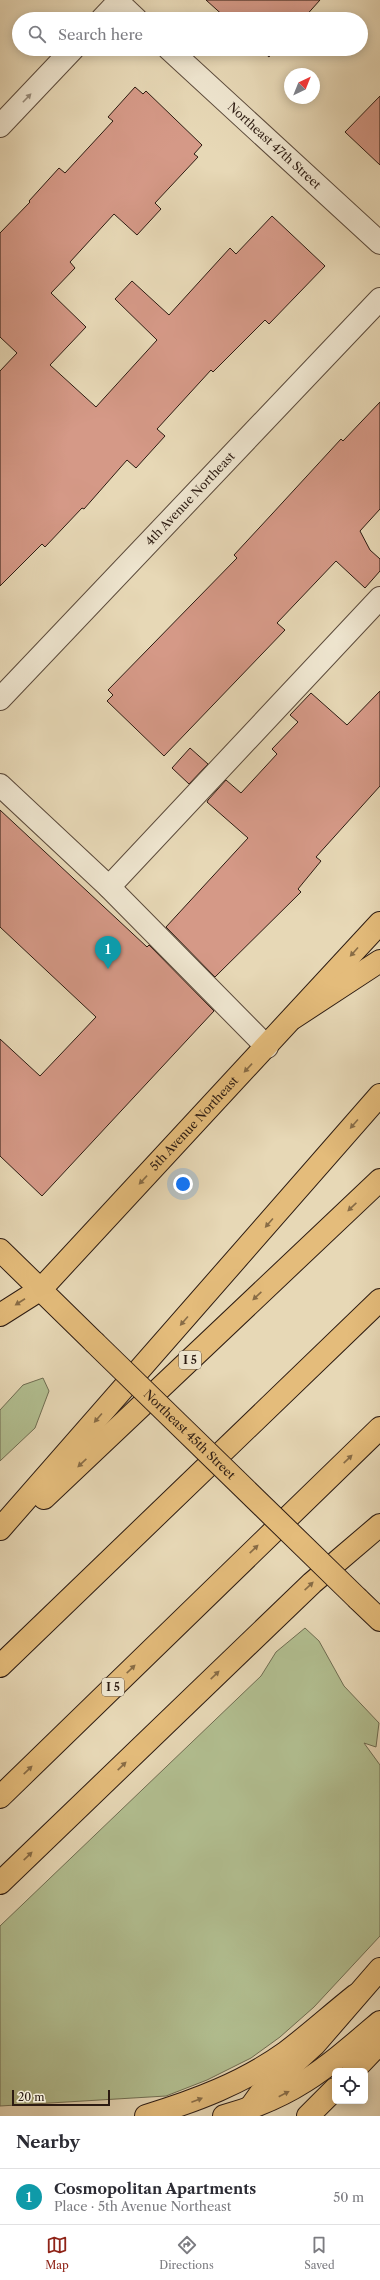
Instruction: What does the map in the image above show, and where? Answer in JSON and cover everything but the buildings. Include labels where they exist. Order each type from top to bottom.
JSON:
[{"type":"main road","name":"5th Avenue Northeast","points":[[0,1315],[41,1289],[267,1047],[380,923]]},
{"type":"main road","points":[[293,1018],[380,961]]},
{"type":"main road","points":[[0,1529],[380,1095]]},
{"type":"main road","name":"I 5","points":[[0,1540],[380,1180]]},
{"type":"main road","name":"Northeast 45th Street","points":[[0,1250],[380,1620]]},
{"type":"main road","points":[[0,1666],[380,1300]]},
{"type":"main road","name":"I 5","points":[[0,1797],[380,1428]]},
{"type":"main road","points":[[0,1883],[306,1588],[380,1525]]},
{"type":"main road","points":[[247,2113],[272,2080],[315,2044],[380,1969]]},
{"type":"main road","points":[[146,2116],[209,2095],[245,2078],[285,2053],[356,1995]]},
{"type":"main road","points":[[224,2116],[247,2113],[303,2084],[329,2066],[380,2022]]},
{"type":"main road","points":[[356,2068],[380,2043]]},
{"type":"main road","points":[[308,2116],[332,2092]]},
{"type":"street","points":[[108,12],[118,1],[129,12]]},
{"type":"street","points":[[0,126],[66,56]]},
{"type":"street","name":"Northeast 47th Street","points":[[177,56],[380,243]]},
{"type":"street","name":"4th Avenue Northeast","points":[[0,699],[380,299]]},
{"type":"street","points":[[109,887],[380,598]]},
{"type":"street","points":[[0,785],[109,887],[267,1047]]},
{"type":"green space","points":[[43,1378],[49,1391],[35,1428],[0,1461],[0,1410],[23,1385]]},
{"type":"green space","points":[[305,1628],[319,1641],[344,1686],[379,1723],[376,1747],[364,1743],[380,1765],[380,1936],[314,2007],[280,2037],[251,2058],[207,2080],[166,2096],[0,2106],[0,1926],[261,1676],[276,1652]]},
{"type":"place","name":"Cosmopolitan Apartments","points":[[108,969]]}]
